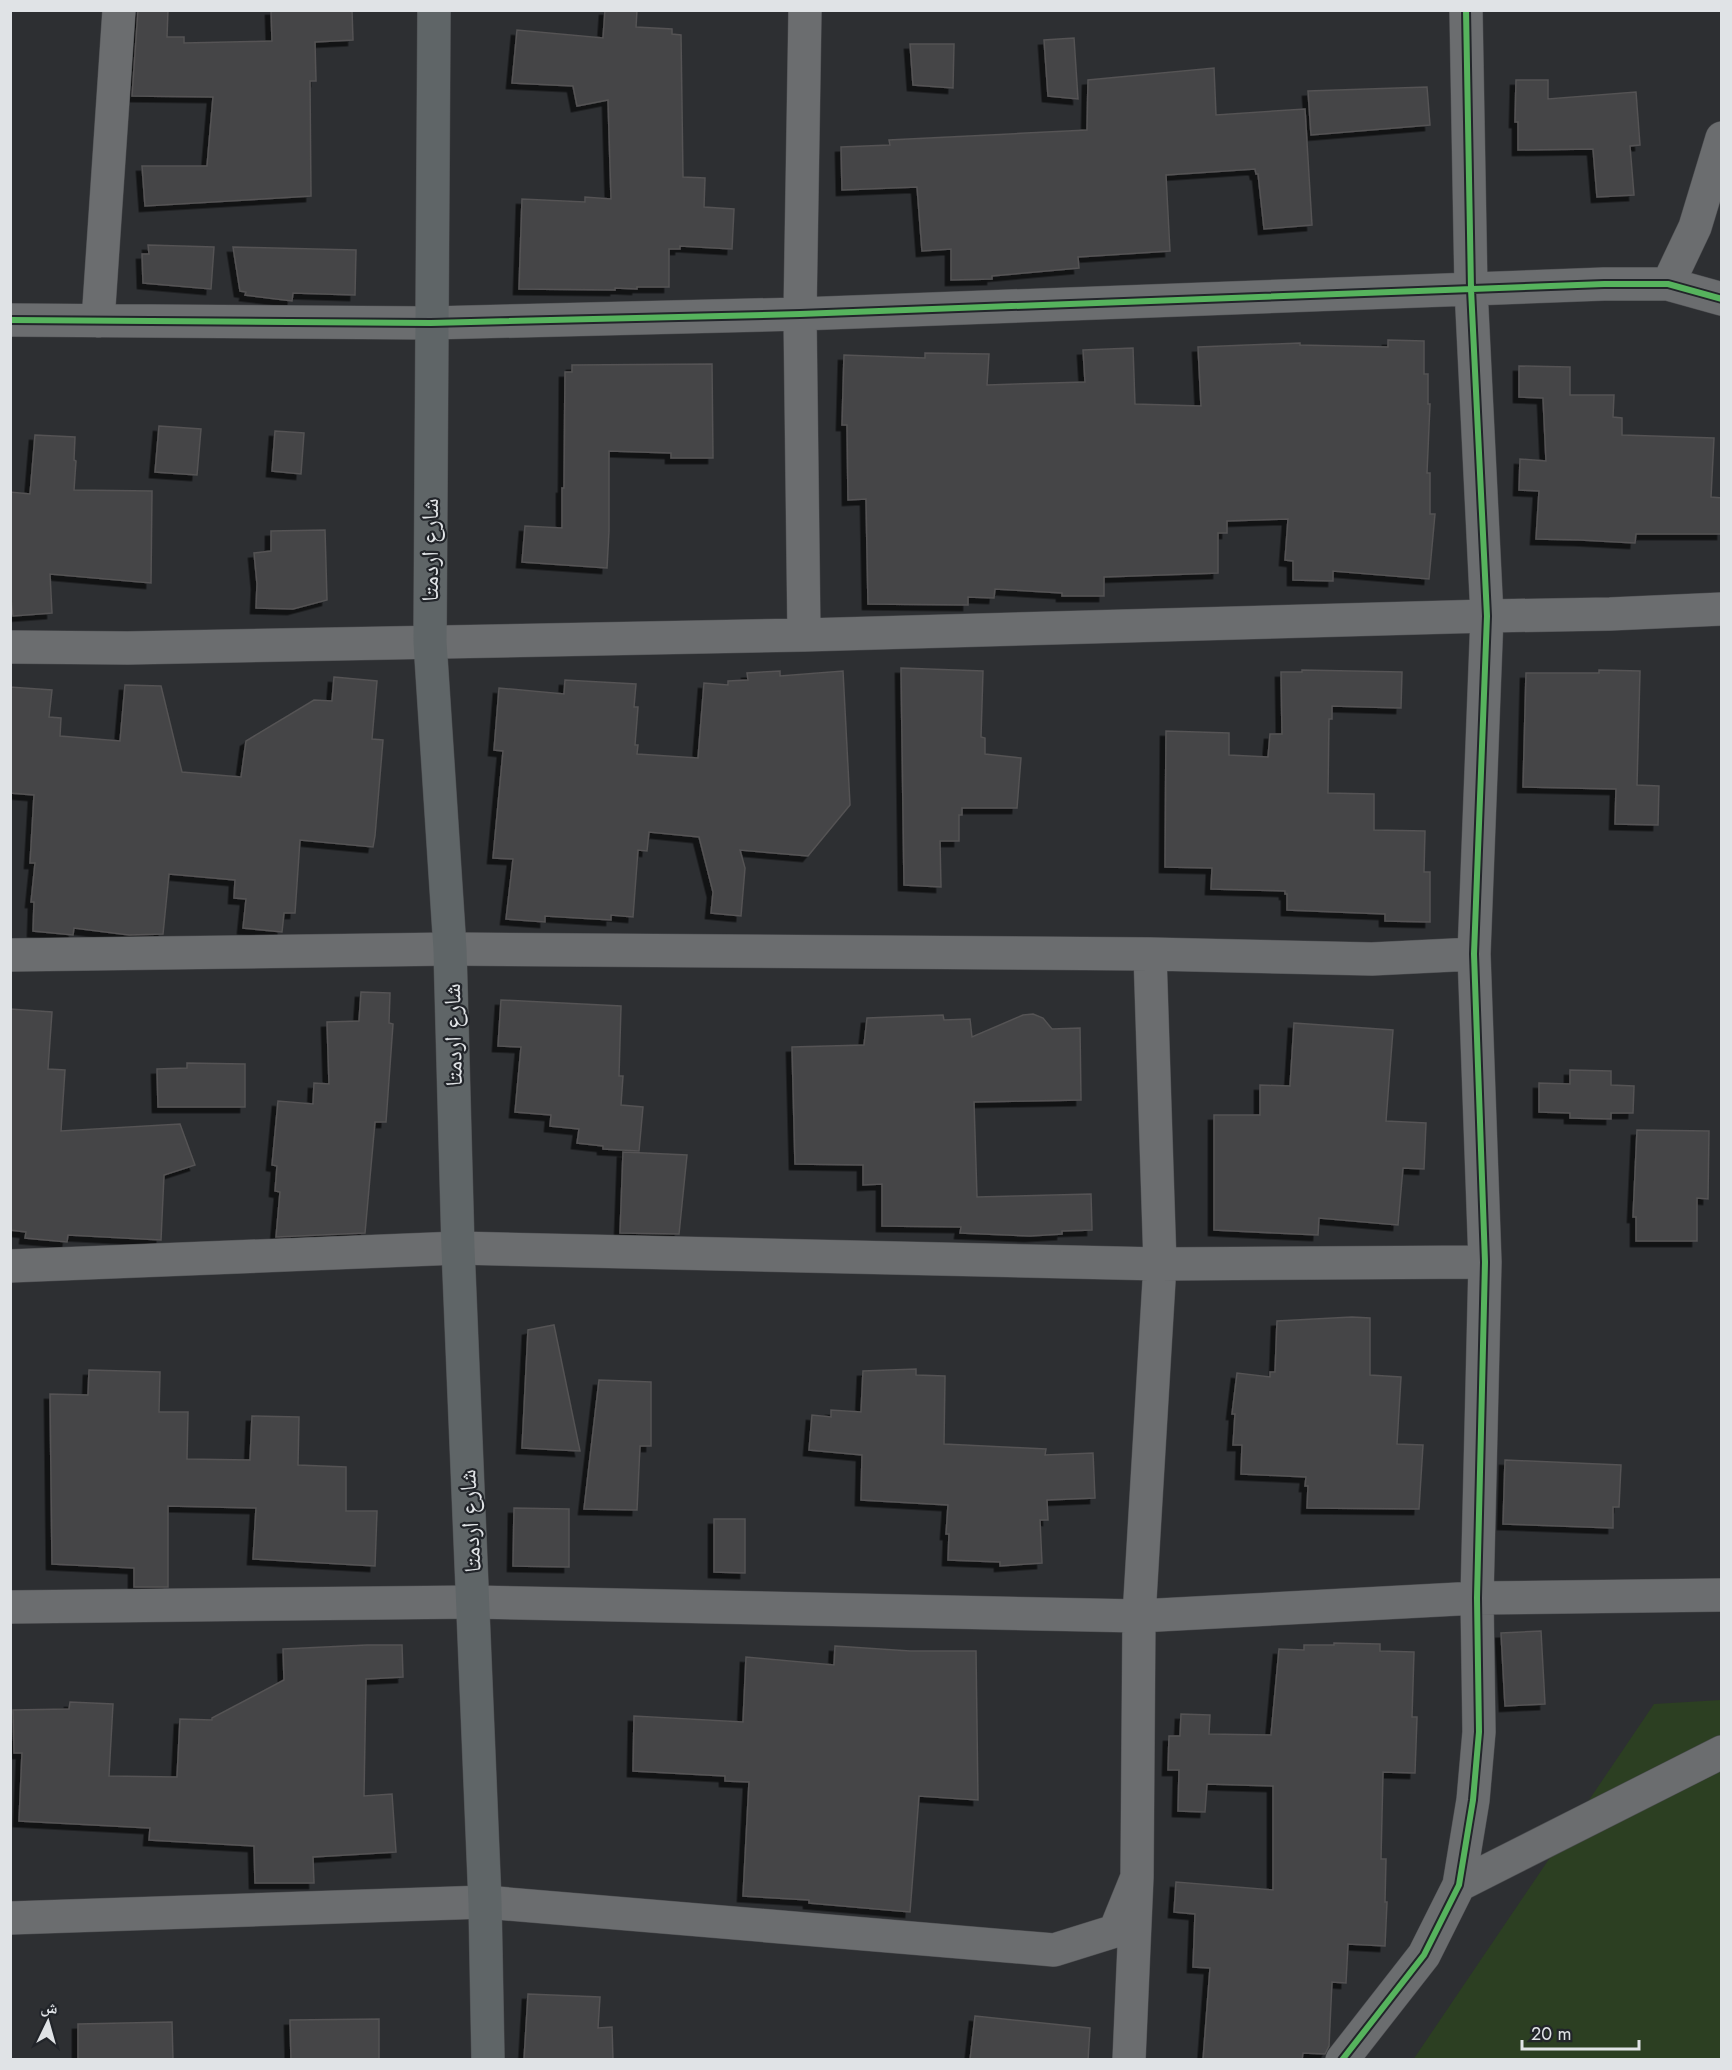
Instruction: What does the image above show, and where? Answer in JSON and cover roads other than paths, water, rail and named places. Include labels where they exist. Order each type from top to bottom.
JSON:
[{"type":"main road","name":"شارع اردمتا","points":[[434,10],[430,642],[450,949],[458,1248],[485,1902],[488,2060]]},
{"type":"street","points":[[98,321],[119,10]]},
{"type":"street","points":[[804,10],[800,314],[804,635]]},
{"type":"street","points":[[1342,2060],[1424,1955],[1459,1885],[1473,1800],[1479,1732],[1477,1598],[1485,1262],[1474,954],[1487,616],[1471,289],[1466,10]]},
{"type":"street","points":[[1668,284],[1695,227],[1722,138]]},
{"type":"street","points":[[10,320],[431,323],[800,314],[1604,284],[1668,284],[1722,299]]},
{"type":"street","points":[[10,647],[128,648],[804,635],[1610,614],[1722,609]]},
{"type":"street","points":[[10,956],[450,949],[1150,954],[1372,959],[1474,954]]},
{"type":"street","points":[[1129,2060],[1137,1877],[1139,1616],[1160,1264],[1150,954]]},
{"type":"street","points":[[10,1266],[458,1248],[1160,1264],[1485,1262]]},
{"type":"street","points":[[10,1607],[474,1602],[1139,1616],[1477,1598],[1722,1595]]},
{"type":"street","points":[[1459,1885],[1722,1752]]},
{"type":"street","points":[[10,1918],[485,1902],[1054,1950],[1115,1931],[1137,1877]]}]
